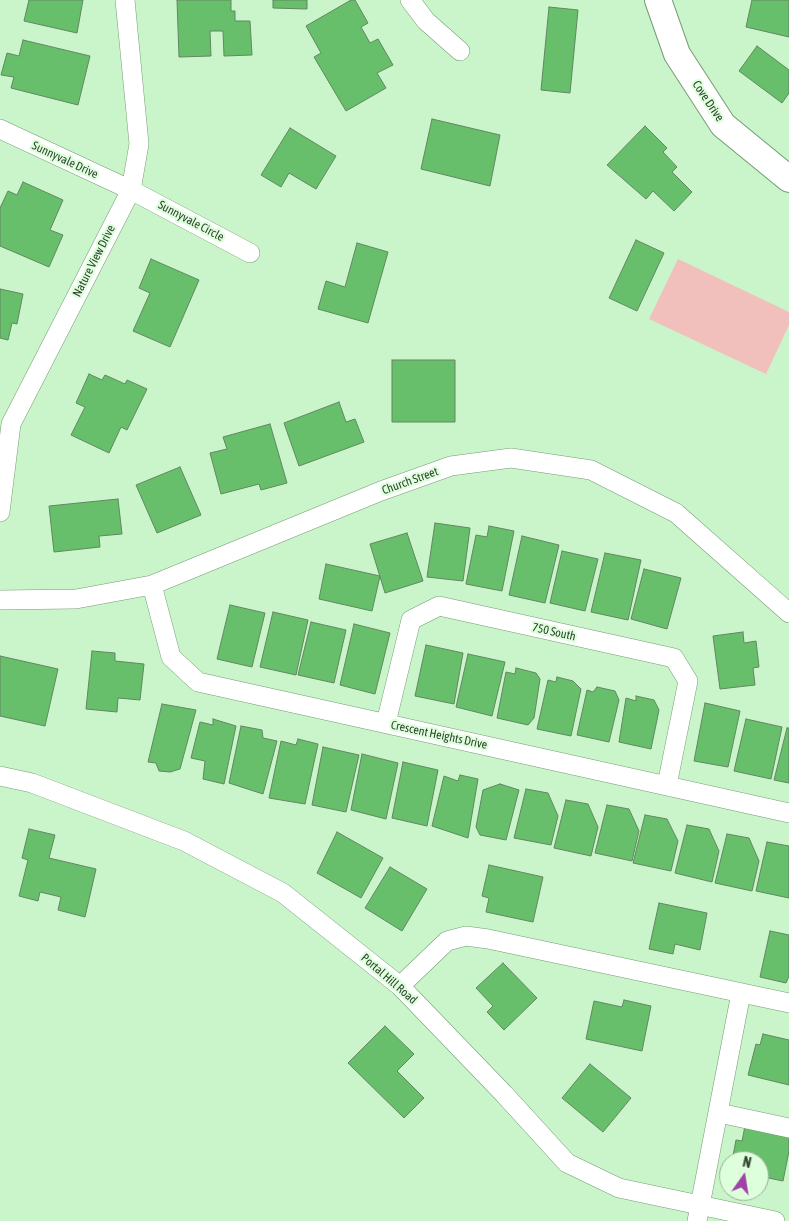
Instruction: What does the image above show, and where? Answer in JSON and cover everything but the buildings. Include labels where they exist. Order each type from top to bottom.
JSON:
[{"type":"main road","name":"Cove Drive","points":[[658,0],[677,54],[723,125],[789,179]]},
{"type":"street","name":"Nature View Drive","points":[[0,512],[11,424],[131,190],[140,144],[125,0]]},
{"type":"street","points":[[410,0],[426,21],[460,51]]},
{"type":"street","name":"Sunnyvale Drive","points":[[0,129],[131,190]]},
{"type":"street","name":"Sunnyvale Circle","points":[[131,190],[250,253]]},
{"type":"street","name":"Church Street","points":[[0,600],[76,599],[152,585],[381,491],[451,466],[511,458],[591,470],[676,513],[789,613]]},
{"type":"street","name":"Crescent Heights Drive","points":[[152,585],[171,657],[198,682],[789,813]]},
{"type":"street","name":"750 South","points":[[386,723],[411,620],[439,606],[674,658],[688,681],[667,785]]},
{"type":"street","name":"Portal Hill Road","points":[[0,776],[32,783],[192,845],[283,893],[400,986],[504,1094],[567,1164],[619,1188],[698,1213],[775,1221]]},
{"type":"street","points":[[400,986],[446,941],[466,936],[488,939],[789,1003]]},
{"type":"street","points":[[698,1213],[719,1114],[741,993]]},
{"type":"street","points":[[719,1114],[789,1128]]},
{"type":"shaded area","points":[[678,259],[789,312],[789,325],[766,374],[649,319]]}]
